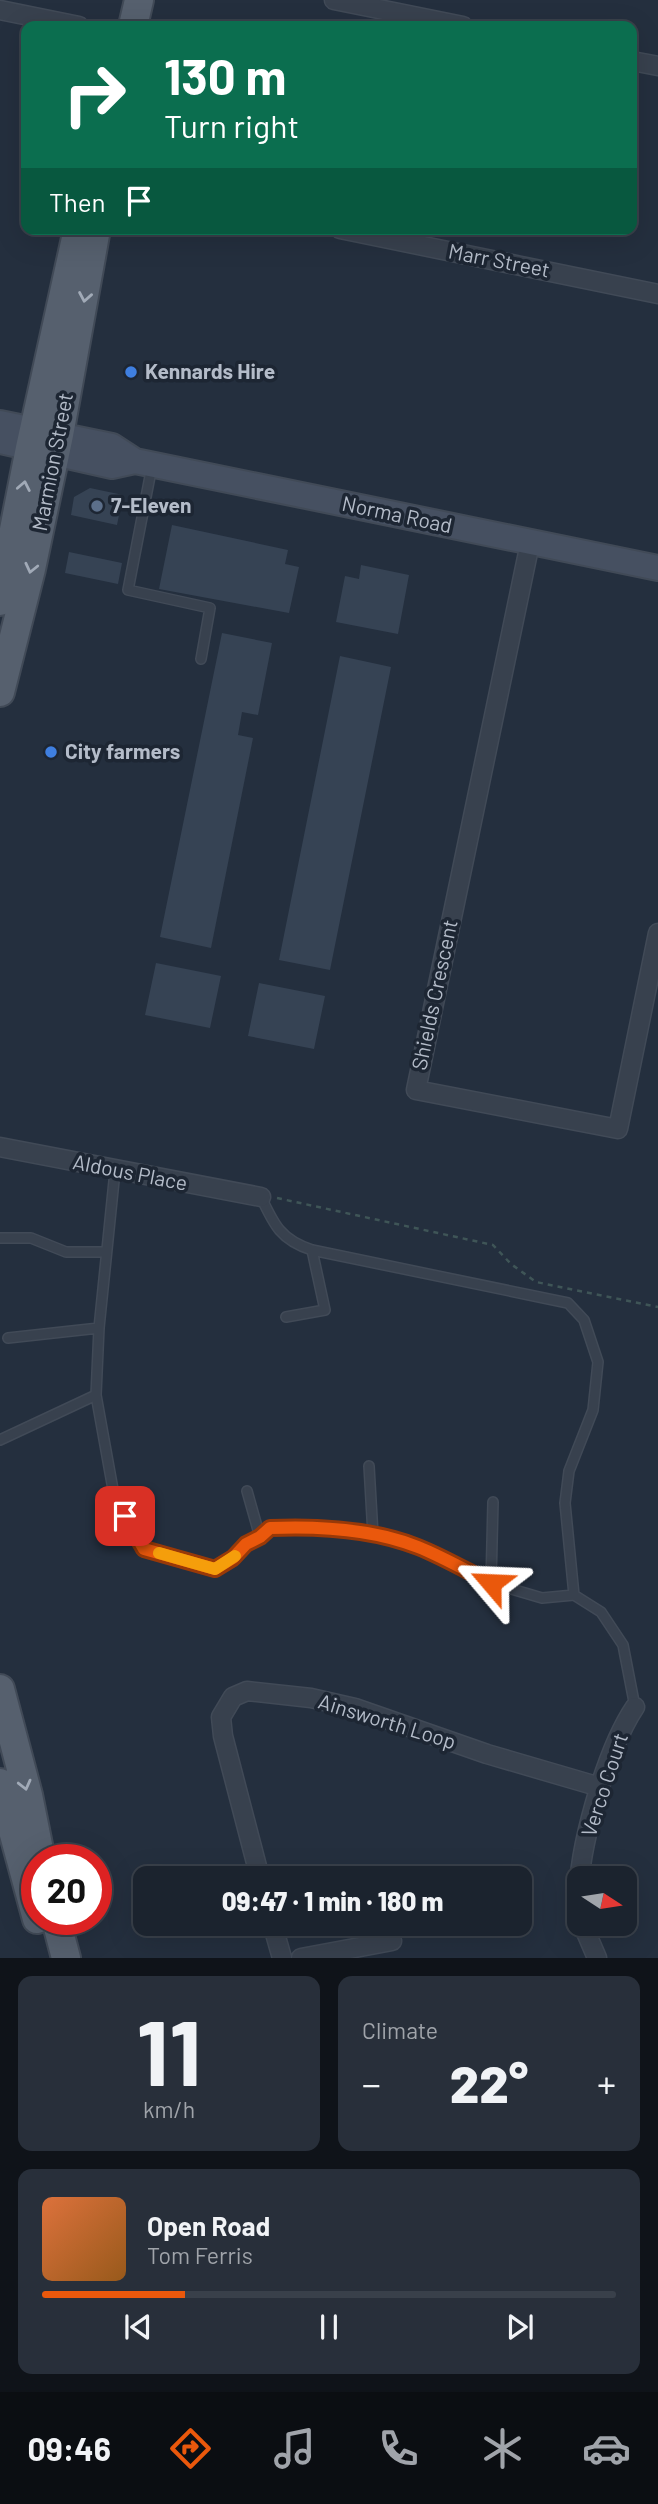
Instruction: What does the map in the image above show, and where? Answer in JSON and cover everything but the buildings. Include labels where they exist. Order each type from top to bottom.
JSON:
[{"type":"main road","points":[[122,21],[126,0]]},
{"type":"main road","points":[[135,21],[139,0]]},
{"type":"main road","name":"Marmion Street","points":[[0,692],[31,569],[45,442],[77,235]]},
{"type":"main road","name":"Marmion Street","points":[[0,601],[45,442],[95,235]]},
{"type":"main road","points":[[0,1689],[5,1729],[28,1795],[38,1844]]},
{"type":"main road","points":[[0,1783],[21,1859]]},
{"type":"main road","points":[[0,1821],[21,1870]]},
{"type":"main road","points":[[41,1935],[47,1958]]},
{"type":"main road","points":[[60,1935],[66,1958]]},
{"type":"street","points":[[334,0],[438,21]]},
{"type":"street","points":[[0,10],[54,21]]},
{"type":"street","points":[[637,62],[658,66]]},
{"type":"street","name":"Marr Street","points":[[369,235],[658,294]]},
{"type":"street","name":"Norma Road","points":[[0,423],[45,442]]},
{"type":"street","name":"Norma Road","points":[[0,441],[112,446],[144,463],[658,568]]},
{"type":"street","name":"Shields Crescent","points":[[530,543],[416,1090],[618,1129],[658,933]]},
{"type":"street","name":"Aldous Place","points":[[0,1147],[261,1197]]},
{"type":"street","name":"Ainsworth Loop","points":[[257,1866],[223,1736],[221,1717],[233,1697],[247,1690],[311,1698],[355,1709],[487,1754],[600,1787]]},
{"type":"street","name":"Verco Court","points":[[581,1866],[600,1787],[620,1732],[635,1707]]},
{"type":"street","points":[[276,1936],[282,1958]]},
{"type":"street","points":[[588,1936],[597,1958]]},
{"type":"street","points":[[301,1958],[392,1941]]},
{"type":"lane","points":[[144,463],[128,590],[210,608],[201,659]]},
{"type":"lane","points":[[115,1171],[99,1328],[96,1395],[114,1495],[144,1549],[215,1569],[270,1528],[306,1527],[373,1535],[417,1547],[491,1583],[542,1598],[574,1595],[601,1612],[623,1645],[635,1707]]},
{"type":"lane","points":[[261,1197],[273,1224],[293,1244],[568,1303],[584,1320],[598,1362],[593,1410],[569,1471],[565,1503],[574,1595]]},
{"type":"lane","points":[[0,1238],[31,1238],[66,1252],[106,1252]]},
{"type":"lane","points":[[286,1317],[325,1310],[312,1250]]},
{"type":"lane","points":[[8,1338],[99,1328]]},
{"type":"lane","points":[[0,1440],[96,1395]]},
{"type":"lane","points":[[369,1466],[373,1535]]},
{"type":"lane","points":[[247,1491],[260,1537]]},
{"type":"lane","points":[[491,1583],[493,1502]]},
{"type":"path","points":[[261,1197],[493,1245],[511,1264],[536,1282],[658,1307]]},
{"type":"slow traffic","points":[[159,1553],[215,1569],[235,1556]]},
{"type":"place","name":"Kennards Hire","points":[[131,372]]},
{"type":"place","name":"7-Eleven","points":[[97,506]]},
{"type":"place","name":"City farmers","points":[[51,752]]},
{"type":"route","points":[[125,1516],[144,1549],[215,1569],[270,1528],[306,1527],[373,1535],[417,1547],[491,1583]]}]
